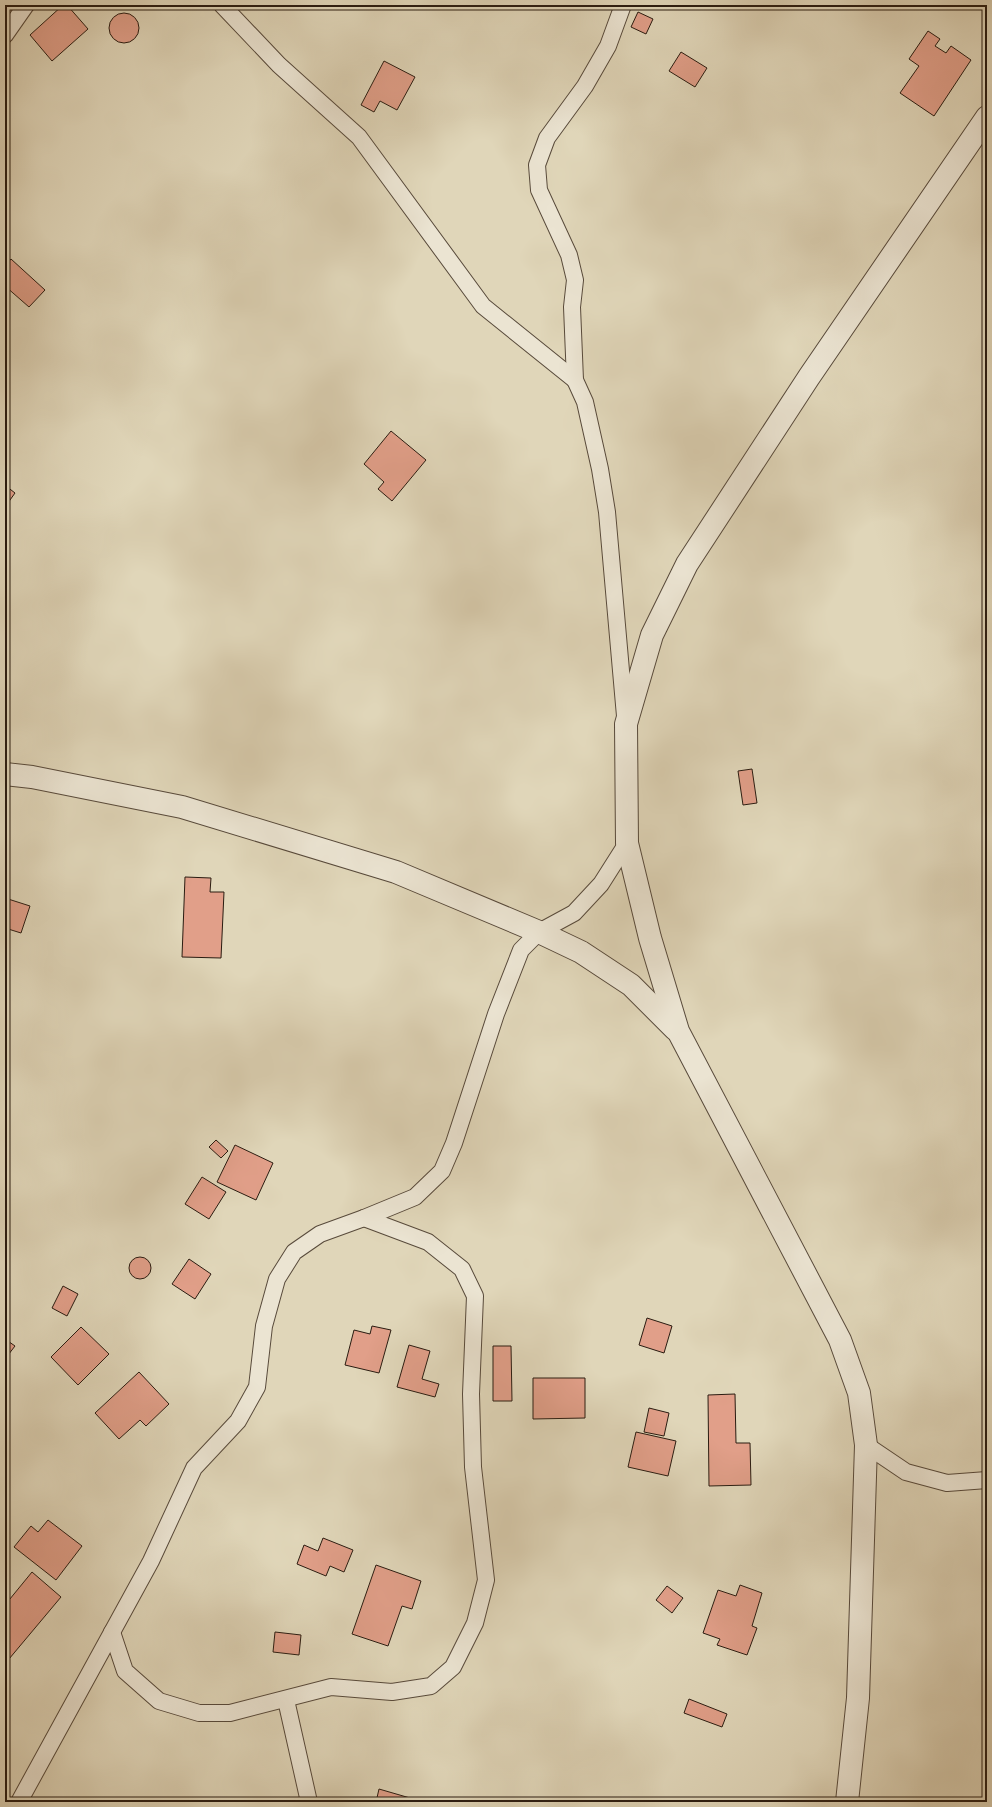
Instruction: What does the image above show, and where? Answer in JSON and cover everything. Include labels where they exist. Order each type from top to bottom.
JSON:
[{"type":"street","points":[[847,1802],[858,1698],[866,1445],[859,1393],[840,1340],[678,1031],[650,938],[627,843],[626,724],[652,635],[687,564],[809,377],[987,117]]},
{"type":"street","points":[[5,774],[32,777],[182,807],[396,872],[539,932],[581,952],[631,985],[678,1031]]},
{"type":"lane","points":[[5,35],[26,5]]},
{"type":"lane","points":[[222,5],[279,65],[359,137],[483,306],[575,380]]},
{"type":"lane","points":[[623,5],[608,46],[585,86],[547,138],[537,165],[539,190],[569,255],[575,280],[572,307],[575,380],[586,410],[600,469],[607,512],[626,724]]},
{"type":"lane","points":[[19,1802],[151,1561],[194,1468],[238,1421],[256,1387],[264,1326],[277,1279],[294,1252],[320,1234],[415,1197],[442,1171],[454,1143],[496,1014],[521,950],[539,932],[574,913],[601,884],[627,843]]},
{"type":"lane","points":[[112,1632],[125,1670],[159,1701],[199,1713],[230,1713],[286,1700],[331,1687],[392,1692],[431,1686],[454,1667],[476,1623],[486,1580],[473,1467],[471,1394],[475,1296],[462,1269],[428,1242],[364,1218]]},
{"type":"lane","points":[[866,1445],[906,1472],[947,1484],[987,1480]]},
{"type":"lane","points":[[286,1700],[309,1802]]},
{"type":"building","points":[[63,5],[67,5],[88,29],[52,61],[30,35]]},
{"type":"building","points":[[638,12],[653,19],[646,34],[631,27]]},
{"type":"building","points":[[124,13],[135,17],[139,28],[135,39],[124,43],[113,39],[109,28],[113,17]]},
{"type":"building","points":[[928,31],[940,39],[935,46],[946,53],[951,46],[971,60],[934,116],[900,93],[919,66],[909,59]]},
{"type":"building","points":[[681,52],[707,68],[695,87],[669,71]]},
{"type":"building","points":[[384,61],[415,77],[397,110],[380,101],[374,112],[361,105]]},
{"type":"building","points":[[11,259],[45,290],[29,307],[5,286],[5,266]]},
{"type":"building","points":[[391,431],[426,460],[392,501],[378,489],[384,482],[364,464]]},
{"type":"building","points":[[5,480],[9,482],[6,486],[15,493],[5,507]]},
{"type":"building","points":[[752,769],[757,803],[743,805],[738,771]]},
{"type":"building","points":[[185,877],[211,878],[210,892],[224,892],[221,958],[182,957]]},
{"type":"building","points":[[5,898],[30,906],[21,933],[5,928]]},
{"type":"building","points":[[216,1140],[228,1151],[221,1158],[209,1147]]},
{"type":"building","points":[[235,1145],[273,1163],[256,1200],[217,1182]]},
{"type":"building","points":[[202,1177],[226,1192],[209,1219],[185,1204]]},
{"type":"building","points":[[136,1257],[144,1257],[151,1264],[151,1272],[144,1279],[136,1279],[129,1272],[129,1264]]},
{"type":"building","points":[[189,1259],[211,1274],[195,1299],[172,1284]]},
{"type":"building","points":[[63,1286],[78,1294],[67,1316],[52,1308]]},
{"type":"building","points":[[647,1318],[672,1326],[664,1353],[639,1345]]},
{"type":"building","points":[[372,1326],[391,1330],[379,1373],[345,1365],[354,1330],[370,1334]]},
{"type":"building","points":[[81,1327],[109,1354],[78,1385],[51,1357]]},
{"type":"building","points":[[5,1339],[15,1346],[5,1359]]},
{"type":"building","points":[[409,1345],[430,1351],[422,1379],[439,1384],[435,1397],[397,1387]]},
{"type":"building","points":[[493,1346],[511,1346],[512,1401],[493,1401]]},
{"type":"building","points":[[139,1372],[169,1404],[146,1426],[140,1420],[119,1439],[95,1413]]},
{"type":"building","points":[[533,1378],[585,1378],[585,1418],[533,1419]]},
{"type":"building","points":[[735,1394],[736,1443],[750,1443],[751,1485],[709,1486],[708,1395]]},
{"type":"building","points":[[649,1408],[669,1413],[664,1436],[644,1432]]},
{"type":"building","points":[[636,1432],[676,1441],[668,1476],[628,1467]]},
{"type":"building","points":[[48,1520],[82,1546],[56,1580],[14,1547],[31,1526],[38,1532]]},
{"type":"building","points":[[323,1538],[353,1550],[344,1572],[330,1566],[326,1576],[297,1564],[304,1545],[318,1551]]},
{"type":"building","points":[[376,1565],[421,1581],[412,1609],[402,1606],[388,1646],[352,1634]]},
{"type":"building","points":[[32,1572],[61,1597],[9,1659],[5,1656],[5,1605]]},
{"type":"building","points":[[740,1585],[762,1593],[752,1626],[757,1628],[747,1655],[717,1645],[720,1639],[703,1633],[718,1590],[736,1596]]},
{"type":"building","points":[[667,1586],[683,1598],[672,1613],[656,1600]]},
{"type":"building","points":[[275,1632],[301,1635],[299,1655],[273,1652]]},
{"type":"building","points":[[689,1699],[727,1714],[722,1727],[684,1713]]},
{"type":"building","points":[[379,1789],[410,1798],[409,1802],[376,1802]]}]
